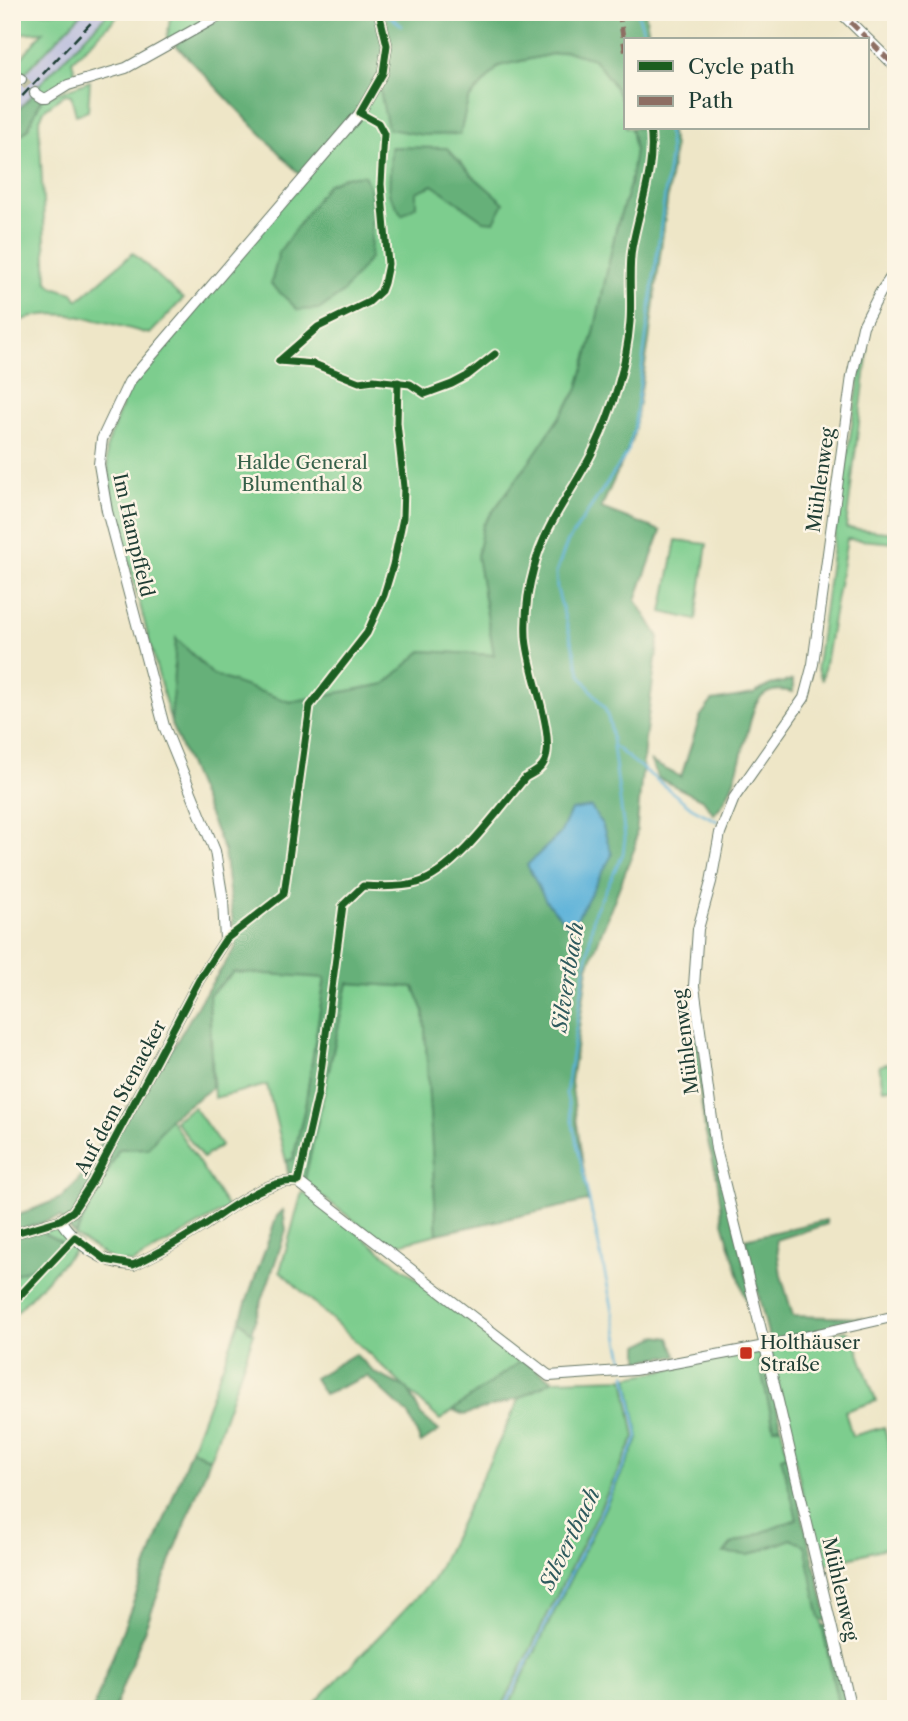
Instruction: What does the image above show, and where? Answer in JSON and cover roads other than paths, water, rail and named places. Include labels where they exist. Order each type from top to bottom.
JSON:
[{"type":"street","points":[[35,93],[47,98],[68,85],[126,68],[226,12]]},
{"type":"street","name":"Im Hampffeld","points":[[225,940],[223,900],[215,851],[164,726],[107,511],[99,464],[102,439],[129,382],[360,113],[383,73],[387,45],[379,12]]},
{"type":"street","points":[[840,12],[851,16],[896,67]]},
{"type":"street","name":"Mühlenweg","points":[[851,1709],[716,1149],[694,986],[698,929],[712,882],[720,833],[734,798],[804,698],[813,664],[852,376],[863,326],[880,293],[896,270]]},
{"type":"street","name":"Auf dem Stenacker","points":[[61,1220],[73,1210],[92,1182],[199,980],[225,940]]},
{"type":"street","points":[[12,1234],[61,1220],[75,1237],[106,1260],[133,1265],[199,1229],[253,1195],[278,1183],[298,1182],[549,1376],[634,1370],[765,1346],[896,1316]]},
{"type":"water","points":[[591,807],[602,824],[612,855],[571,929],[546,901],[527,865],[560,834],[571,810]]},
{"type":"waterway","points":[[385,12],[402,26]]},
{"type":"waterway","name":"Silvertbach","points":[[637,12],[646,38]]},
{"type":"waterway","name":"Silvertbach","points":[[625,1367],[566,1093],[594,913],[623,854],[625,838],[610,724],[605,709],[581,676],[557,589],[556,573],[567,543],[627,453],[634,429],[670,155],[668,130]]},
{"type":"waterway","points":[[615,747],[692,808],[717,821]]},
{"type":"waterway","name":"Silvertbach","points":[[504,1709],[638,1437],[626,1374]]},
{"type":"tunnel","points":[[21,79],[35,93]]},
{"type":"railway","points":[[12,107],[101,12]]},
{"type":"place","name":"Holthäuser Straße","points":[[746,1353]]},
{"type":"park label","name":"Halde General Blumenthal 8","points":[[302,473]]}]
